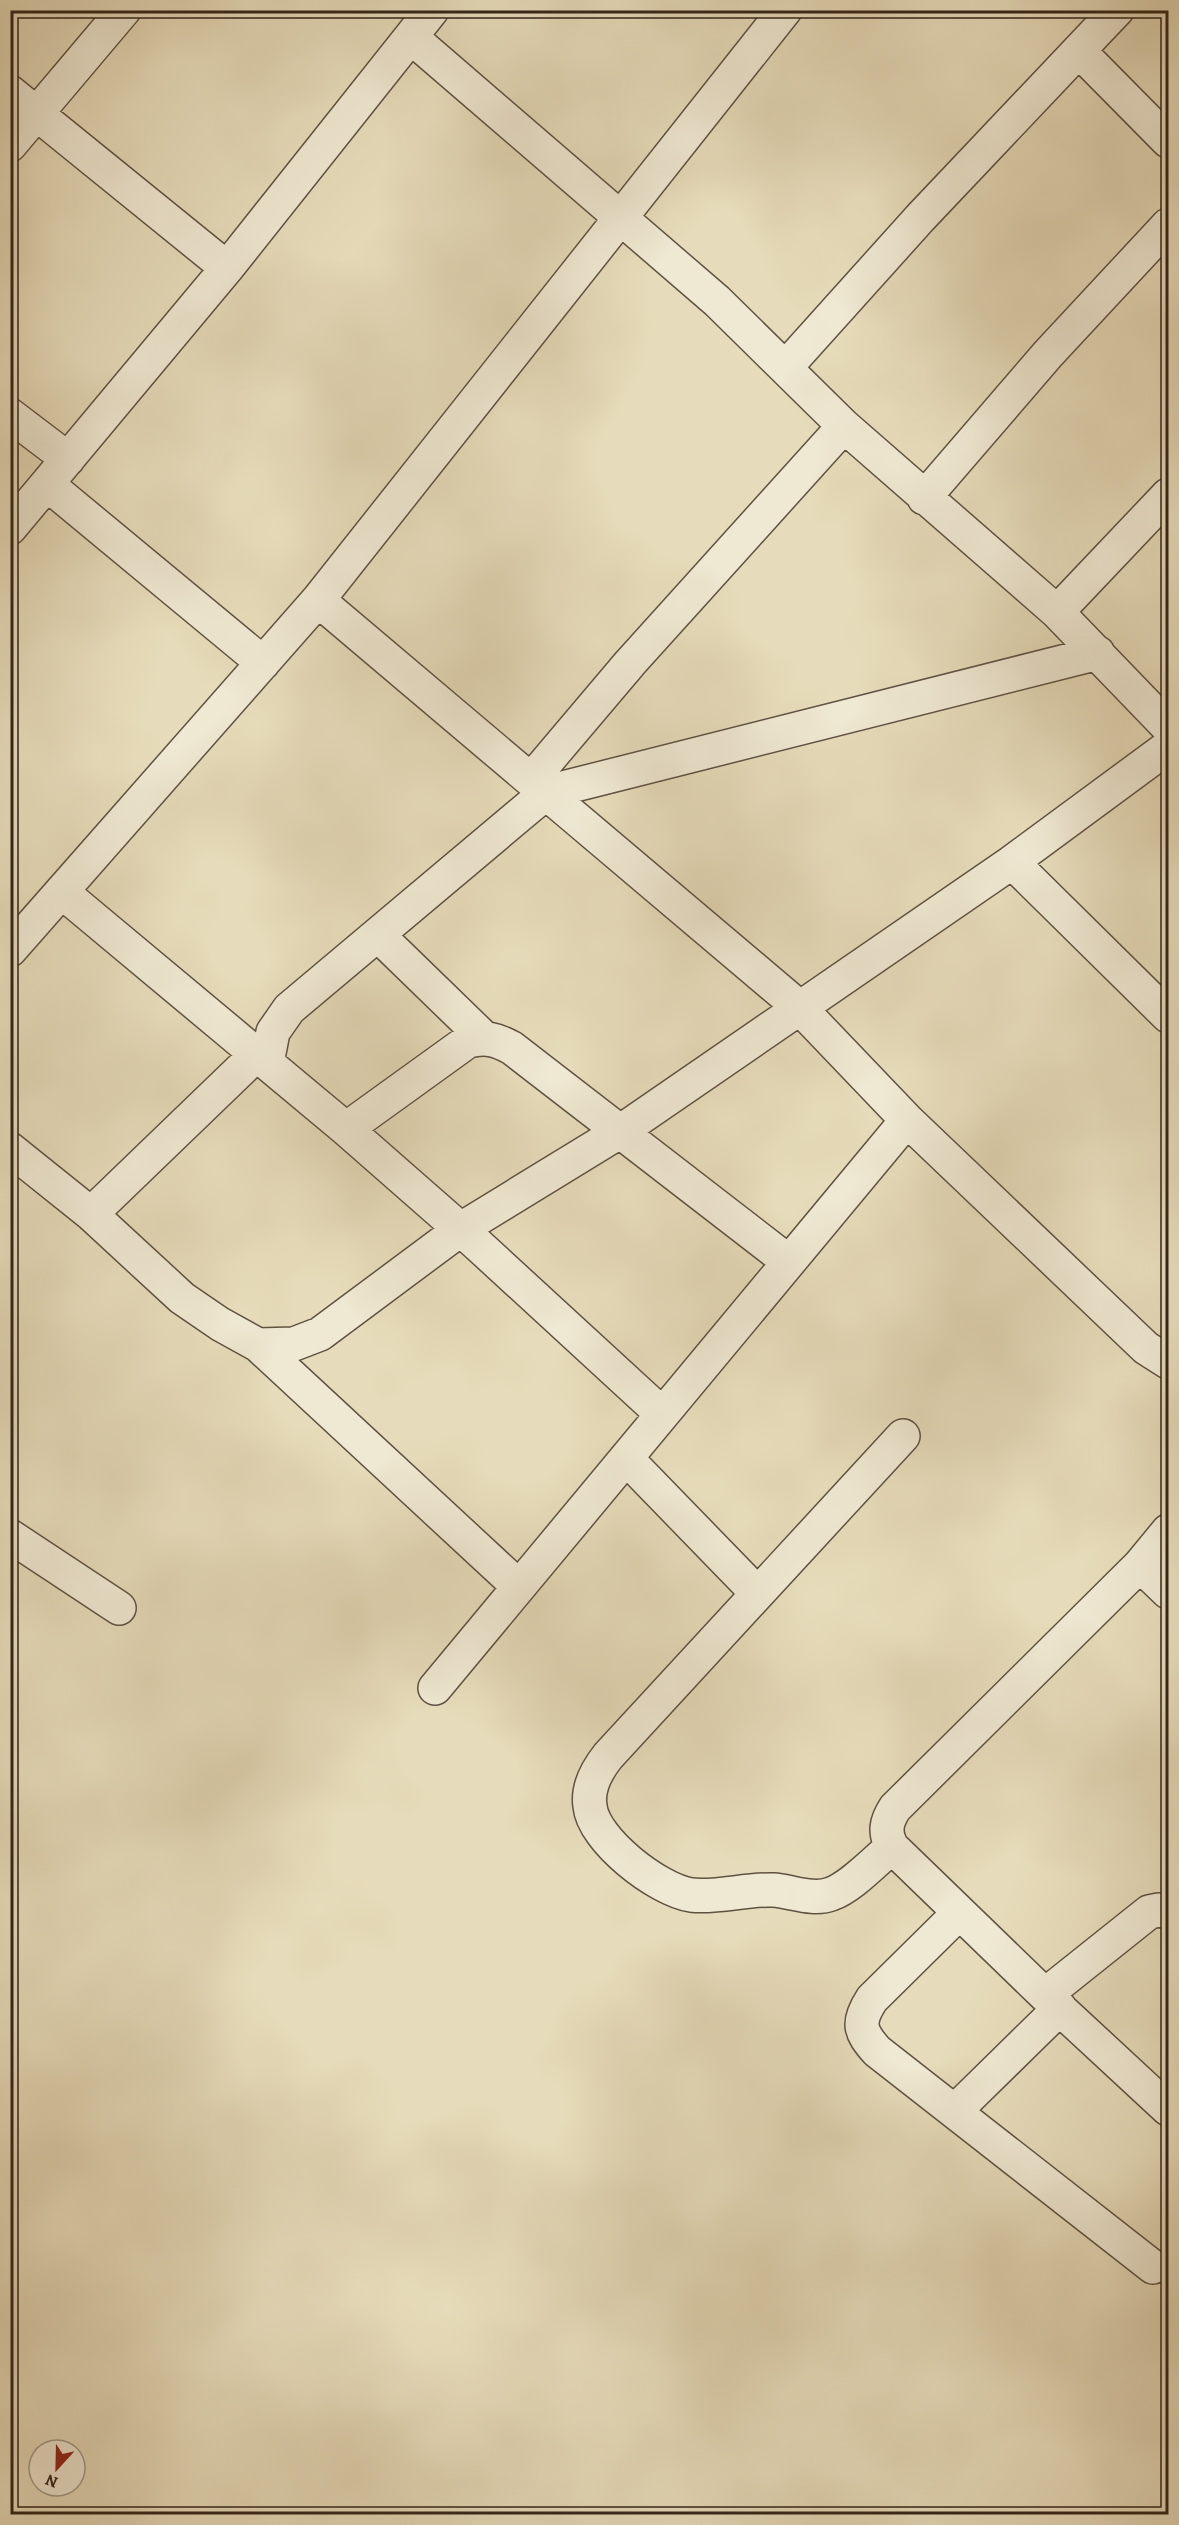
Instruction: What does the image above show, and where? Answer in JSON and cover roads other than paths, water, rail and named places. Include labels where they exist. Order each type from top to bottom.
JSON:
[{"type":"street","points":[[10,145],[39,114],[124,10]]},
{"type":"street","points":[[10,528],[227,268],[432,10]]},
{"type":"street","points":[[10,950],[318,600],[785,10]]},
{"type":"street","points":[[786,367],[920,218],[1118,10]]},
{"type":"street","points":[[412,38],[717,300],[844,426],[1057,612],[1098,654],[1164,712]]},
{"type":"street","points":[[1080,52],[1168,141]]},
{"type":"street","points":[[10,92],[227,268]]},
{"type":"street","points":[[924,498],[1048,354],[1168,225]]},
{"type":"street","points":[[10,416],[68,459]]},
{"type":"street","points":[[91,1214],[262,1059],[281,1018],[379,936],[539,786],[630,663],[844,426]]},
{"type":"street","points":[[47,484],[263,663]]},
{"type":"street","points":[[1057,612],[1168,495]]},
{"type":"street","points":[[318,600],[799,1007],[908,1120],[1146,1348],[1168,1362]]},
{"type":"street","points":[[539,786],[1098,654]]},
{"type":"street","points":[[258,1345],[294,1344],[320,1334],[461,1229],[621,1131],[1012,862],[1168,747]]},
{"type":"street","points":[[1012,862],[1168,1016]]},
{"type":"street","points":[[62,892],[346,1129],[461,1229],[662,1414]]},
{"type":"street","points":[[379,936],[483,1037]]},
{"type":"street","points":[[346,1129],[468,1041],[483,1037],[497,1040],[512,1048],[789,1262]]},
{"type":"street","points":[[435,1688],[908,1120]]},
{"type":"street","points":[[10,1149],[91,1214],[182,1298],[220,1324],[258,1345],[519,1587]]},
{"type":"street","points":[[892,1847],[832,1894],[807,1896],[756,1890],[708,1896],[688,1894],[667,1887],[641,1871],[600,1832],[592,1818],[589,1804],[596,1772],[608,1756],[903,1436]]},
{"type":"street","points":[[626,1458],[757,1593]]},
{"type":"street","points":[[1168,1531],[1140,1565],[895,1808],[886,1825],[886,1835],[892,1847],[1168,2109]]},
{"type":"street","points":[[10,1536],[119,1608]]},
{"type":"street","points":[[1140,1565],[1168,1592]]},
{"type":"street","points":[[955,2111],[1052,2001],[1149,1912],[1159,1910],[1168,1912]]},
{"type":"street","points":[[959,1913],[872,1999],[863,2013],[861,2025],[865,2037],[877,2051],[1153,2267]]}]
